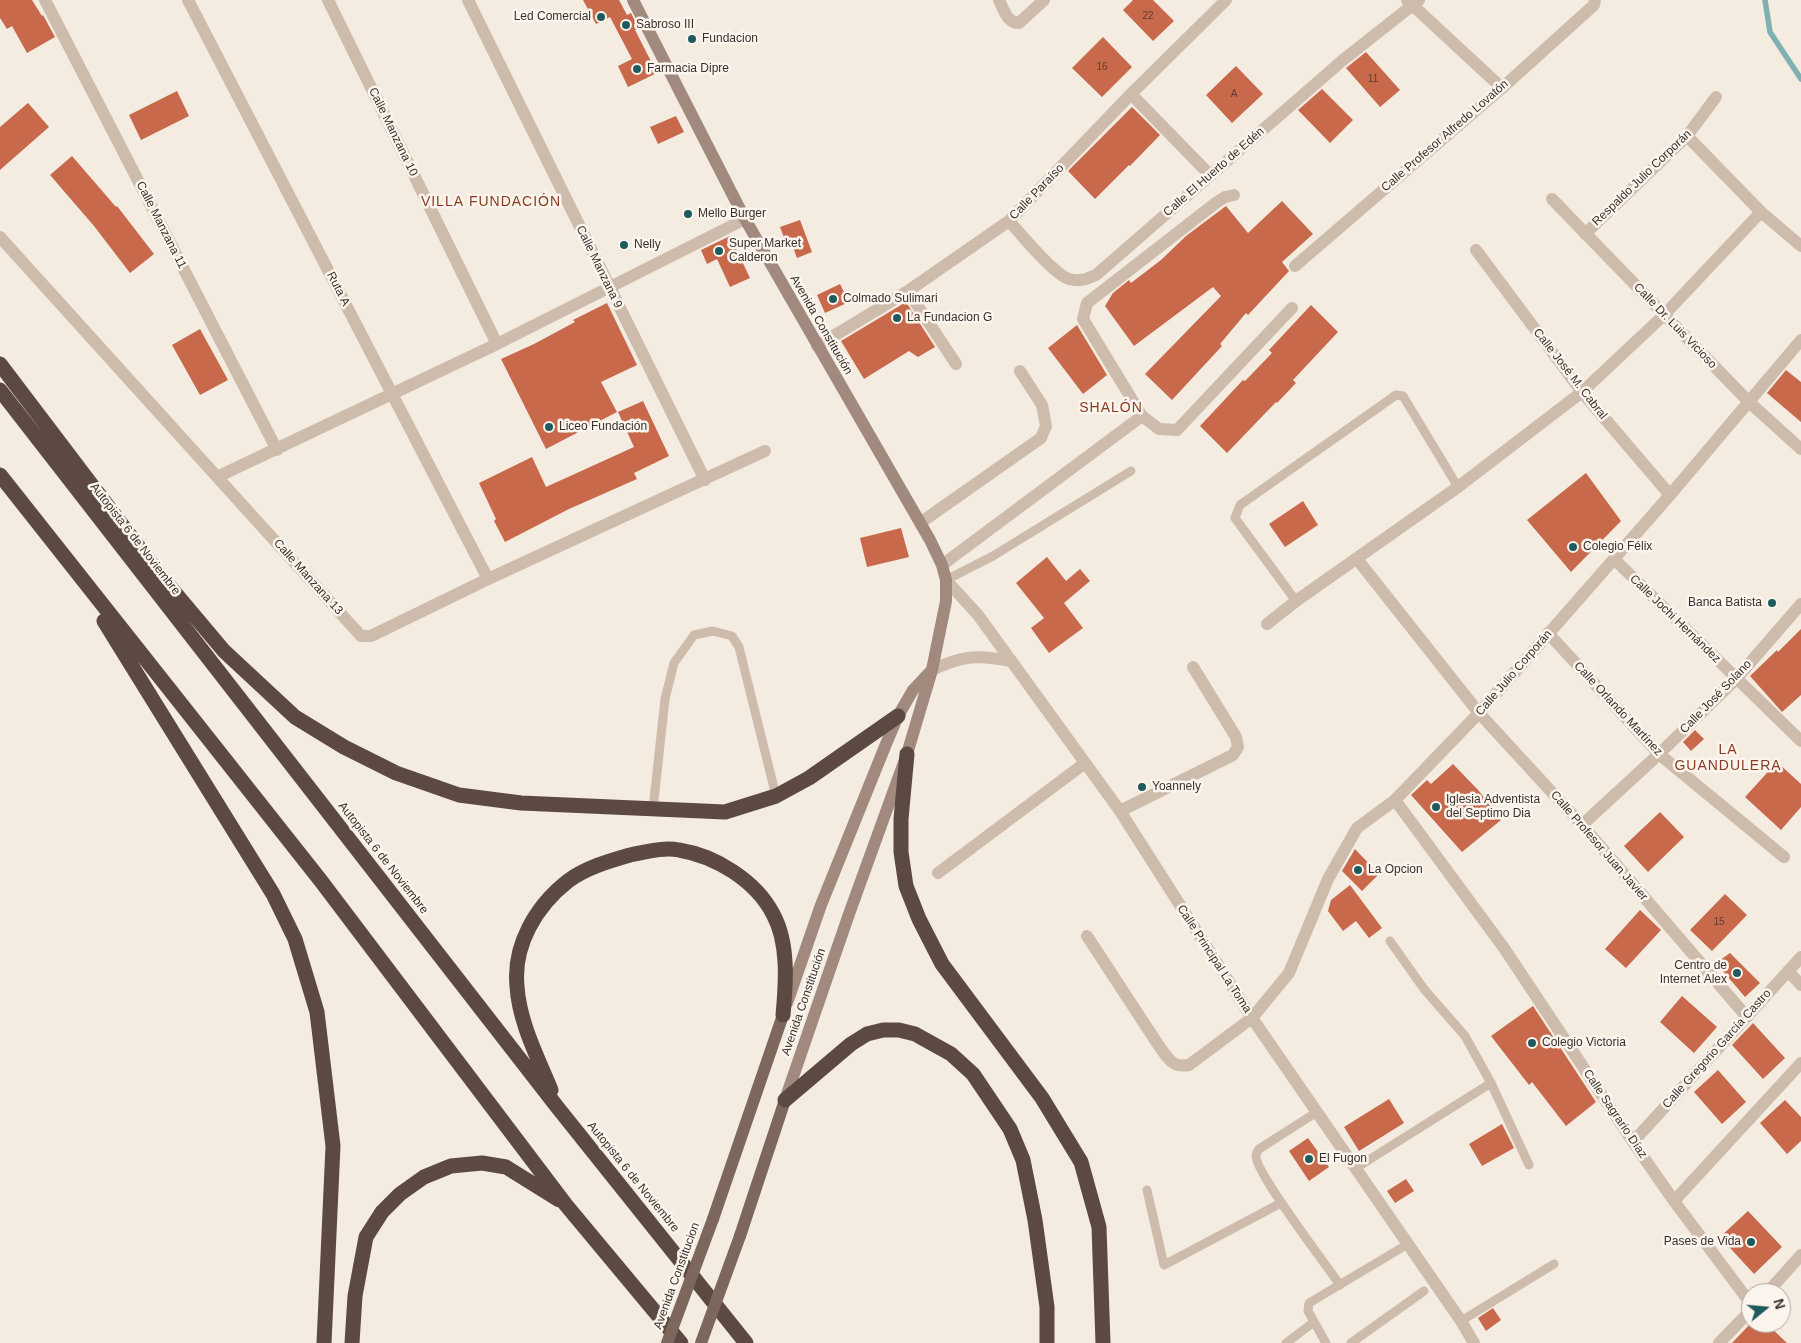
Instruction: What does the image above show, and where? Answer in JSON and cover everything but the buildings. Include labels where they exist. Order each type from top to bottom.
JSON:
[{"type":"highway","points":[[0,364],[160,575],[224,651],[296,717],[344,746],[396,773],[459,795],[521,803],[725,812],[776,796],[809,778],[898,716]]},
{"type":"highway","name":"Autopista 6 de Noviembre","points":[[0,390],[558,1108],[746,1343]]},
{"type":"highway","points":[[0,475],[321,881],[566,1205],[680,1343]]},
{"type":"highway","points":[[67,562],[273,894],[294,939],[317,1012],[333,1146],[324,1343]]},
{"type":"highway","points":[[907,754],[901,819],[901,852],[906,886],[919,919],[942,964],[1042,1098],[1081,1162],[1099,1228],[1103,1343]]},
{"type":"highway","points":[[558,1108],[530,1038],[522,1011],[516,986],[518,955],[528,926],[547,901],[568,881],[588,870],[617,859],[653,850],[678,849],[706,856],[730,870],[757,890],[774,915],[782,943],[787,977],[783,1015]]},
{"type":"highway","points":[[785,1100],[851,1044],[867,1034],[883,1030],[899,1030],[915,1034],[951,1054],[973,1074],[1010,1128],[1023,1160],[1033,1204],[1042,1268],[1047,1307],[1047,1343]]},
{"type":"highway","points":[[352,1343],[355,1296],[366,1237],[382,1212],[400,1194],[424,1177],[451,1166],[482,1162],[506,1167],[566,1205]]},
{"type":"main road","name":"Avenida Constitución","points":[[633,0],[745,219],[920,523],[942,565],[946,580],[946,600],[932,670],[907,754],[849,914],[740,1236],[701,1343]]},
{"type":"main road","name":"Avenida Constitución","points":[[713,1219],[821,906],[898,716],[913,690],[932,670]]},
{"type":"main road","name":"Avenida Constitucion","points":[[667,1343],[713,1219]]},
{"type":"street","name":"Calle Manzana 11","points":[[45,0],[277,450]]},
{"type":"street","name":"Ruta A","points":[[188,0],[488,579]]},
{"type":"street","name":"Calle Manzana 10","points":[[328,0],[498,344]]},
{"type":"street","name":"Calle Manzana 9","points":[[468,0],[705,480]]},
{"type":"street","points":[[999,0],[1009,20],[1014,23],[1020,23],[1044,0]]},
{"type":"street","name":"Calle Paraíso","points":[[817,346],[908,291],[1009,221],[1226,0]]},
{"type":"street","points":[[1413,2],[1502,88]]},
{"type":"street","name":"Calle El Huerto de Edén","points":[[1009,221],[1057,272],[1068,279],[1084,280],[1096,275],[1343,60],[1413,2]]},
{"type":"street","name":"Calle Profesor Alfredo Lovatón","points":[[1295,266],[1502,88],[1594,2]]},
{"type":"street","points":[[1132,94],[1210,175]]},
{"type":"street","name":"Respaldo Julio Corporán","points":[[1585,234],[1688,136],[1716,97]]},
{"type":"street","points":[[1688,136],[1761,212],[1801,246]]},
{"type":"street","points":[[1234,195],[1225,196],[1087,303],[1083,319],[1142,416],[1159,429],[1177,430],[1292,308]]},
{"type":"street","name":"Calle Dr. Luis Vicioso","points":[[1552,199],[1749,402],[1801,449]]},
{"type":"street","points":[[1267,624],[1296,601],[1458,487],[1582,392],[1664,316],[1761,212]]},
{"type":"street","points":[[217,477],[498,344],[745,219]]},
{"type":"street","name":"Calle Manzana 13","points":[[0,237],[361,636],[371,636],[488,579],[765,452]]},
{"type":"street","name":"Calle José M. Cabral","points":[[1476,250],[1582,392],[1670,495]]},
{"type":"street","points":[[908,291],[956,364]]},
{"type":"street","name":"Calle Julio Corporán","points":[[1087,936],[1172,1063],[1181,1066],[1189,1065],[1252,1018],[1289,973],[1328,879],[1357,828],[1395,800],[1479,713],[1670,495],[1801,340]]},
{"type":"street","points":[[920,523],[1042,438],[1046,426],[1042,406],[1020,371]]},
{"type":"street","points":[[942,565],[1142,416]]},
{"type":"street","name":"Calle Profesor Juan Javier","points":[[1357,559],[1479,713],[1582,825],[1747,1017]]},
{"type":"street","name":"Calle Jochi Hernández","points":[[1614,559],[1801,741]]},
{"type":"street","name":"Calle Principal La Toma","points":[[946,580],[978,615],[1120,811],[1252,1018],[1461,1321],[1474,1343]]},
{"type":"street","name":"Calle José Solano","points":[[1582,825],[1736,679],[1801,604]]},
{"type":"street","name":"Calle Orlando Martínez","points":[[1548,634],[1659,754],[1784,857]]},
{"type":"street","points":[[932,670],[952,660],[973,657],[990,656],[1010,661]]},
{"type":"street","points":[[1120,811],[1234,755],[1238,747],[1236,737],[1194,667]]},
{"type":"street","points":[[938,873],[1085,763]]},
{"type":"street","name":"Calle Sagrario Díaz","points":[[1395,800],[1504,948],[1633,1142],[1741,1290]]},
{"type":"street","name":"Calle Gregorio García Castro","points":[[1633,1142],[1801,957]]},
{"type":"street","points":[[1788,971],[1801,985]]},
{"type":"street","points":[[1674,1200],[1801,1063]]},
{"type":"street","points":[[1776,1283],[1801,1255]]},
{"type":"street","points":[[1719,1343],[1741,1320]]},
{"type":"lane","points":[[1296,601],[1235,518],[1240,504],[1396,395],[1403,396],[1458,487]]},
{"type":"lane","points":[[946,580],[994,556],[1131,471]]},
{"type":"lane","points":[[653,809],[665,699],[674,663],[694,635],[713,631],[732,636],[739,648],[776,796]]},
{"type":"lane","points":[[1390,940],[1424,989],[1465,1036],[1491,1083],[1529,1165]]},
{"type":"lane","points":[[1356,1168],[1491,1083]]},
{"type":"lane","points":[[1317,1112],[1259,1149],[1256,1156],[1258,1164],[1281,1202],[1340,1285]]},
{"type":"lane","points":[[1147,1190],[1164,1265],[1281,1202]]},
{"type":"lane","points":[[1326,1343],[1308,1312],[1309,1303],[1408,1244]]},
{"type":"lane","points":[[1461,1321],[1554,1264]]},
{"type":"lane","points":[[1351,1343],[1424,1291]]},
{"type":"lane","points":[[1286,1343],[1314,1322]]},
{"type":"waterway","points":[[1765,0],[1770,32],[1801,79]]},
{"type":"place","name":"Led Comercial","points":[[601,17]]},
{"type":"place","name":"Sabroso III","points":[[626,25]]},
{"type":"place","name":"Fundacion","points":[[692,39]]},
{"type":"place","name":"Farmacia Dipre","points":[[637,69]]},
{"type":"place","name":"Mello Burger","points":[[688,214]]},
{"type":"place","name":"Nelly","points":[[624,245]]},
{"type":"place","name":"Super Market Calderon","points":[[719,251]]},
{"type":"place","name":"Colmado Sulimari","points":[[833,299]]},
{"type":"place","name":"La Fundacion G","points":[[897,318]]},
{"type":"place","name":"Liceo Fundación","points":[[549,427]]},
{"type":"place","name":"Colegio Félix","points":[[1573,547]]},
{"type":"place","name":"Banca Batista","points":[[1772,603]]},
{"type":"place","name":"Yoannely","points":[[1142,787]]},
{"type":"place","name":"Iglesia Adventista del Septimo Dia","points":[[1436,807]]},
{"type":"place","name":"La Opcion","points":[[1358,870]]},
{"type":"place","name":"Centro de Internet Alex","points":[[1737,973]]},
{"type":"place","name":"Colegio Victoria","points":[[1532,1043]]},
{"type":"place","name":"El Fugon","points":[[1309,1159]]},
{"type":"place","name":"Pases de Vida","points":[[1751,1242]]},
{"type":"district","name":"VILLA FUNDACIÓN","points":[[491,202]]},
{"type":"district","name":"SHALÓN","points":[[1111,408]]},
{"type":"district","name":"LA GUANDULERA","points":[[1728,758]]}]
